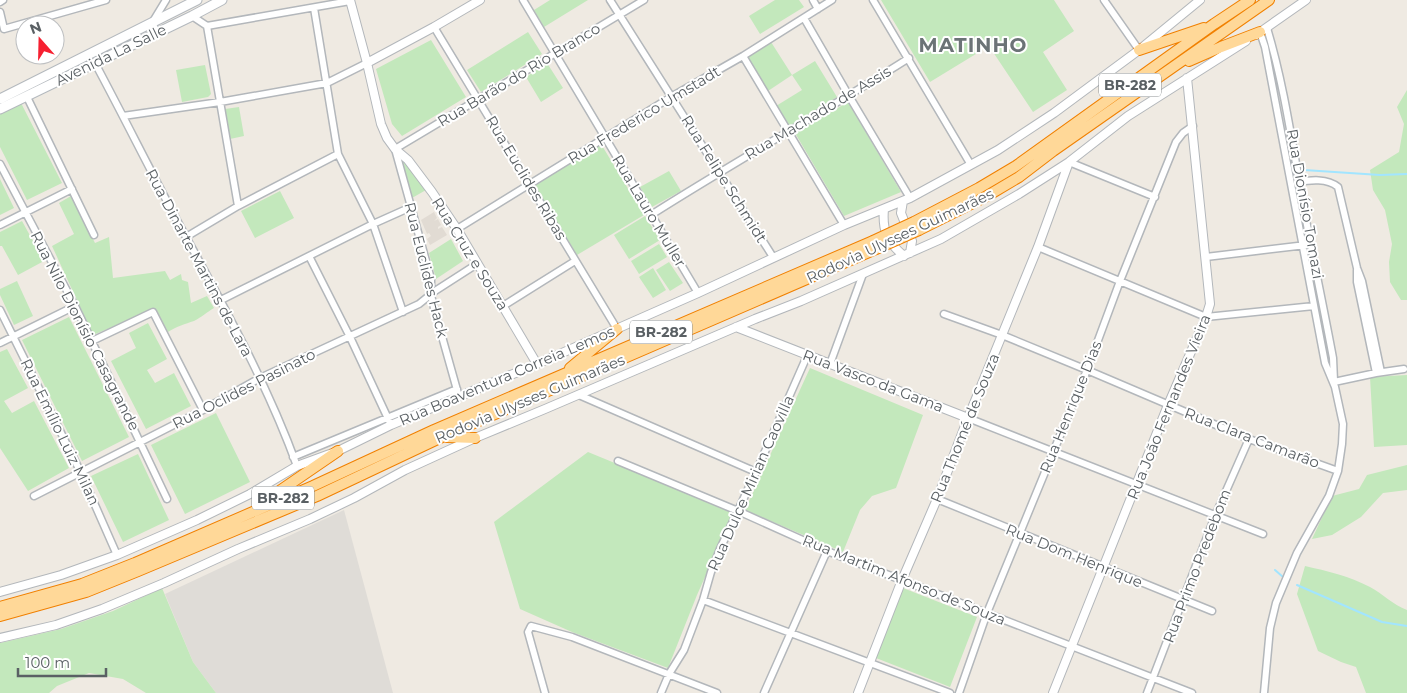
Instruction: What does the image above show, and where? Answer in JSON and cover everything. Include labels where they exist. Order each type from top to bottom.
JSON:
[{"type":"highway","name":"Rodovia Ulysses Guimarães","points":[[917,226],[1016,166],[1250,0]]},
{"type":"highway","name":"Rodovia Ulysses Guimarães","points":[[0,616],[68,598],[138,571],[317,496],[444,436],[987,196],[1019,177],[1269,0]]},
{"type":"highway","points":[[1139,50],[1214,24]]},
{"type":"highway","points":[[1165,72],[1263,30]]},
{"type":"highway","name":"Rodovia Ulysses Guimarães","points":[[0,607],[82,584],[562,375],[875,245]]},
{"type":"highway","points":[[562,375],[617,330]]},
{"type":"highway","points":[[444,436],[474,438]]},
{"type":"highway","points":[[246,514],[338,451]]},
{"type":"main road","name":"Avenida La Salle","points":[[1,104],[197,0]]},
{"type":"main road","name":"Avenida La Salle","points":[[1,104],[27,97],[222,0]]},
{"type":"street","points":[[0,12],[4,29],[106,0]]},
{"type":"street","points":[[157,32],[152,23],[166,0]]},
{"type":"street","points":[[192,16],[207,26],[350,0]]},
{"type":"street","name":"Rua Euclides Hack","points":[[350,0],[367,63],[380,124],[386,138],[395,149],[431,279],[431,295],[459,397]]},
{"type":"street","points":[[123,116],[220,102],[327,83],[434,28],[480,0]]},
{"type":"street","name":"Rua Lauro Muller","points":[[522,0],[698,293]]},
{"type":"street","name":"Rua Felipe Schmidt","points":[[610,0],[773,257]]},
{"type":"street","name":"Rua Barão do Rio Branco","points":[[395,149],[644,0]]},
{"type":"street","points":[[813,0],[818,9]]},
{"type":"street","name":"Rua Frederico Umstadt","points":[[456,229],[671,96],[743,56],[832,0]]},
{"type":"street","points":[[873,0],[971,165]]},
{"type":"street","points":[[1104,0],[1139,50]]},
{"type":"street","name":"Rua Boaventura Correia Lemos","points":[[0,592],[61,575],[117,555],[197,520],[250,494],[297,466],[338,451],[389,422],[459,397],[617,330],[773,257],[906,199],[998,150],[1054,113],[1139,50],[1200,0]]},
{"type":"street","points":[[0,638],[56,625],[102,609],[164,583],[310,519],[354,498],[405,470],[474,438],[863,274],[941,239],[1019,194],[1069,162],[1128,116],[1263,30],[1306,0]]},
{"type":"street","points":[[314,8],[338,154],[373,224],[403,312]]},
{"type":"street","points":[[804,18],[906,199],[901,213],[912,241],[924,247]]},
{"type":"street","points":[[207,26],[238,206]]},
{"type":"street","name":"Rua Euclides Ribas","points":[[434,28],[617,330]]},
{"type":"street","name":"Rua Dionísio Tomazi","points":[[1263,30],[1278,68],[1286,105],[1343,424],[1338,471],[1329,496],[1297,553],[1276,603],[1270,628],[1264,693]]},
{"type":"street","name":"Rua Dionísio Tomazi","points":[[1263,30],[1325,363],[1334,382]]},
{"type":"street","points":[[743,56],[844,226]]},
{"type":"street","name":"Rua Machado de Assis","points":[[651,215],[909,58]]},
{"type":"street","name":"Rua Dinarte Martins de Lara","points":[[95,63],[221,300],[260,378],[297,466]]},
{"type":"street","points":[[1269,70],[1278,68]]},
{"type":"street","name":"Rua João Fernandes Vieira","points":[[1053,693],[1210,304],[1187,78]]},
{"type":"street","points":[[27,97],[94,236]]},
{"type":"street","points":[[1276,106],[1286,105]]},
{"type":"street","name":"Rua Henrique Dias","points":[[959,693],[987,613],[1087,370],[1120,281],[1176,142],[1183,133],[1193,126]]},
{"type":"street","points":[[1282,135],[1292,135]]},
{"type":"street","name":"Rua Cruz e Souza","points":[[395,149],[408,160],[432,192],[537,364]]},
{"type":"street","points":[[186,237],[238,206],[338,154]]},
{"type":"street","points":[[1069,162],[1155,197]]},
{"type":"street","name":"Rua Thomé de Souza","points":[[858,693],[1038,247],[1069,162]]},
{"type":"street","name":"Rua Nilo Dionísio Casagrande","points":[[0,164],[75,306],[167,499]]},
{"type":"street","points":[[1291,183],[1323,181],[1333,183],[1338,187],[1357,268],[1362,281],[1378,372]]},
{"type":"street","points":[[0,225],[72,190]]},
{"type":"street","points":[[1295,207],[1304,206]]},
{"type":"street","points":[[221,300],[411,207]]},
{"type":"street","points":[[889,262],[892,246],[883,225],[887,208],[901,213]]},
{"type":"street","points":[[867,216],[883,225]]},
{"type":"street","points":[[907,254],[912,241]]},
{"type":"street","points":[[1206,257],[1312,244]]},
{"type":"street","points":[[892,246],[907,254]]},
{"type":"street","points":[[1038,247],[1206,317],[1314,306]]},
{"type":"street","points":[[309,256],[350,337],[389,422]]},
{"type":"street","points":[[503,306],[575,261]]},
{"type":"street","name":"Rua Oclides Pasinato","points":[[34,496],[203,410],[260,378],[419,304],[435,291],[477,264]]},
{"type":"street","points":[[830,364],[863,274]]},
{"type":"street","points":[[0,343],[75,306]]},
{"type":"street","name":"Rua Emílio Luiz Milan","points":[[0,310],[80,471],[117,555]]},
{"type":"street","points":[[92,341],[153,312],[203,410]]},
{"type":"street","name":"Rua Clara Camarão","points":[[944,314],[1002,335],[1249,439],[1338,471]]},
{"type":"street","name":"Rua Vasco da Gama","points":[[736,327],[1263,534]]},
{"type":"street","name":"Rua Dulce Mirian Caovilla","points":[[662,693],[669,674],[684,650],[703,600],[711,572],[807,356]]},
{"type":"street","points":[[1334,382],[1378,372],[1404,369]]},
{"type":"street","points":[[293,457],[389,422],[457,389]]},
{"type":"street","points":[[579,395],[756,472]]},
{"type":"street","name":"Rua Primo Predebom","points":[[1147,693],[1215,516],[1249,439]]},
{"type":"street","name":"Rua Martim Afonso de Souza","points":[[618,461],[738,511],[826,551],[1192,693]]},
{"type":"street","name":"Rua Dom Henrique","points":[[937,499],[1212,611]]},
{"type":"street","points":[[764,693],[826,551]]},
{"type":"street","points":[[703,600],[950,693]]},
{"type":"street","points":[[546,693],[528,632],[529,627],[532,625],[572,638],[717,693]]},
{"type":"shaded area","points":[[434,212],[437,218],[434,221],[438,219],[441,225],[438,229],[442,227],[447,235],[430,245],[427,239],[431,236],[429,233],[427,234],[421,220]]},
{"type":"shaded area","points":[[344,510],[393,693],[216,693],[193,662],[165,594]]},
{"type":"green space","points":[[550,0],[588,0],[544,27],[534,10]]},
{"type":"green space","points":[[775,0],[799,0],[804,7],[760,34],[749,16]]},
{"type":"green space","points":[[881,0],[1054,0],[1074,31],[1043,52],[1067,90],[1033,112],[989,46],[930,82]]},
{"type":"green space","points":[[528,32],[542,54],[481,92],[467,70]]},
{"type":"green space","points":[[431,40],[466,97],[402,136],[392,124],[376,69]]},
{"type":"green space","points":[[771,42],[792,75],[768,91],[746,57]]},
{"type":"green space","points":[[815,61],[837,97],[789,127],[776,106],[802,90],[792,75]]},
{"type":"green space","points":[[547,63],[563,88],[541,102],[526,77]]},
{"type":"green space","points":[[205,65],[211,94],[208,97],[182,102],[176,70]]},
{"type":"green space","points":[[1407,90],[1407,300],[1401,300],[1390,282],[1389,262],[1392,244],[1385,210],[1373,190],[1370,170],[1399,152],[1404,124],[1397,107]]},
{"type":"green space","points":[[848,102],[901,192],[844,216],[795,133]]},
{"type":"green space","points":[[21,103],[62,183],[27,200],[0,147],[0,114]]},
{"type":"green space","points":[[239,107],[244,136],[230,139],[225,109]]},
{"type":"green space","points":[[601,144],[644,215],[577,255],[534,184]]},
{"type":"green space","points":[[397,152],[426,190],[412,198]]},
{"type":"green space","points":[[669,171],[681,191],[652,207],[640,187]]},
{"type":"green space","points":[[0,179],[14,208],[0,215]]},
{"type":"green space","points":[[280,191],[294,218],[255,238],[241,211]]},
{"type":"green space","points":[[71,196],[95,243],[109,237],[113,278],[165,271],[170,280],[181,274],[182,280],[188,282],[191,303],[207,296],[214,308],[194,321],[168,332],[156,309],[93,335],[52,246],[74,234],[59,203]]},
{"type":"green space","points":[[645,216],[660,240],[629,259],[614,235]]},
{"type":"green space","points":[[22,221],[44,261],[18,275],[2,246],[0,246],[0,232]]},
{"type":"green space","points":[[451,239],[463,261],[436,279],[429,253]]},
{"type":"green space","points":[[659,244],[667,257],[639,274],[631,261]]},
{"type":"green space","points":[[669,262],[683,283],[670,291],[656,270]]},
{"type":"green space","points":[[653,268],[666,290],[653,298],[639,277]]},
{"type":"green space","points":[[17,281],[33,316],[14,325],[0,295],[0,289]]},
{"type":"green space","points":[[69,317],[129,437],[82,461],[22,340]]},
{"type":"green space","points":[[148,323],[167,359],[147,370],[155,383],[174,373],[191,406],[146,429],[111,361],[136,348],[129,333]]},
{"type":"green space","points":[[7,349],[28,388],[4,401],[12,413],[34,401],[69,468],[28,491],[0,448],[0,352]]},
{"type":"green space","points":[[810,368],[923,415],[896,488],[872,496],[860,510],[843,552],[745,510]]},
{"type":"green space","points":[[1407,375],[1407,445],[1374,447],[1370,377]]},
{"type":"green space","points":[[216,413],[250,482],[185,514],[151,445]]},
{"type":"green space","points":[[588,452],[734,512],[697,595],[668,668],[572,632],[520,609],[494,522]]},
{"type":"green space","points":[[138,454],[169,520],[123,542],[91,476]]},
{"type":"green space","points":[[1407,465],[1407,490],[1383,493],[1361,517],[1332,535],[1312,539],[1332,496],[1359,489],[1367,475]]},
{"type":"green space","points":[[1305,566],[1338,574],[1362,583],[1407,610],[1407,693],[1366,693],[1356,667],[1318,651],[1297,594]]},
{"type":"green space","points":[[162,588],[193,662],[216,693],[146,693],[123,679],[89,673],[57,686],[49,693],[0,693],[0,643],[61,629],[113,611]]},
{"type":"green space","points":[[903,588],[977,617],[950,687],[876,658]]},
{"type":"waterway","points":[[1304,170],[1380,175],[1407,174]]},
{"type":"waterway","points":[[1275,570],[1283,577]]},
{"type":"waterway","points":[[1297,585],[1382,622],[1407,626]]},
{"type":"district","name":"MATINHO","points":[[973,45]]}]
